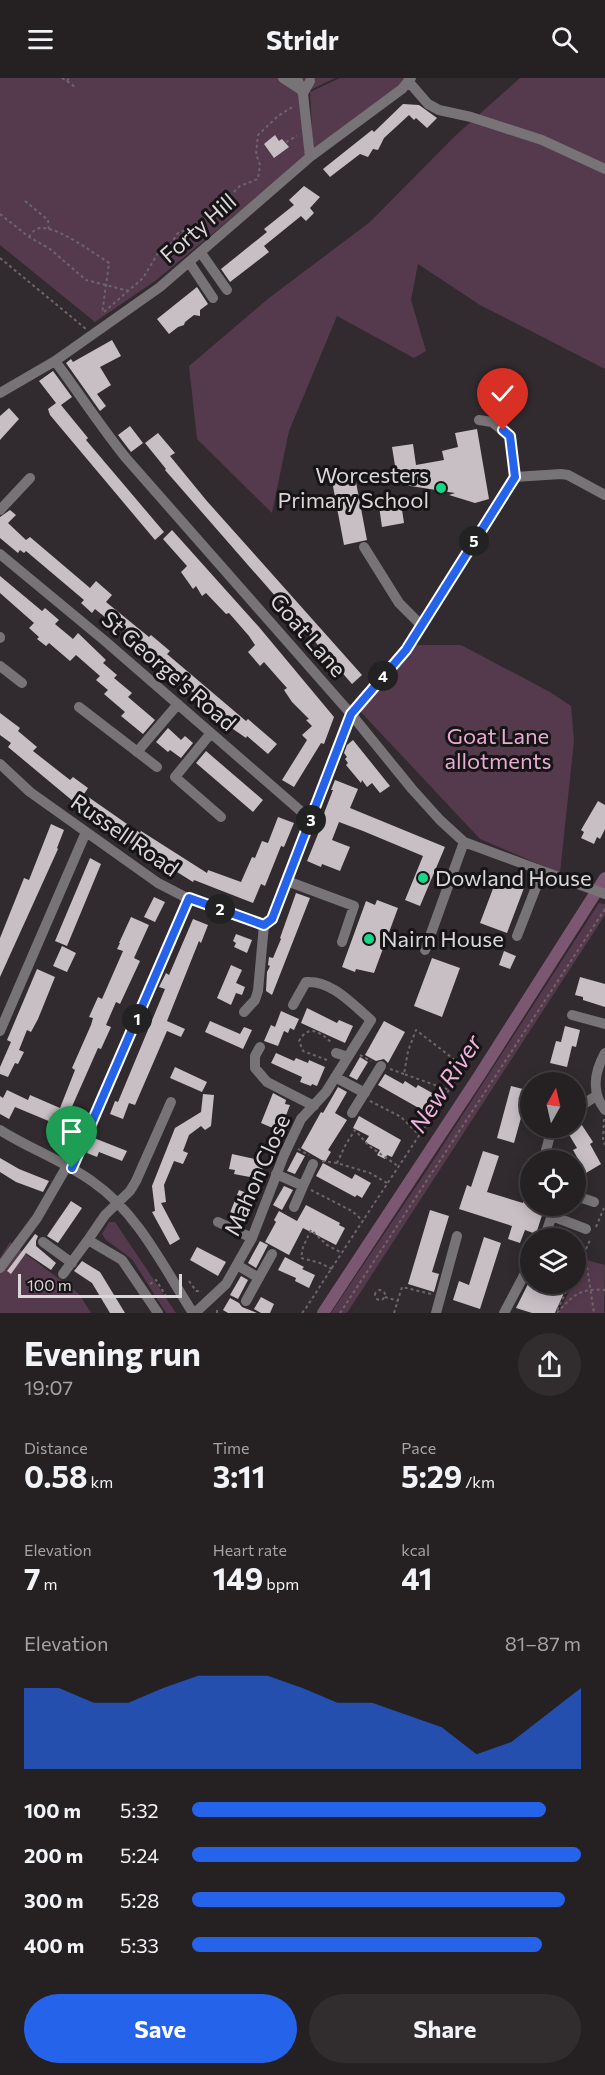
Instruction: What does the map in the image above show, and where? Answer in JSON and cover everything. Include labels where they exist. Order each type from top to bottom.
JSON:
[{"type":"street","points":[[283,78],[301,90],[310,157]]},
{"type":"street","points":[[409,80],[428,104],[439,110],[471,117],[542,140],[605,169]]},
{"type":"street","name":"Forty Hill","points":[[0,393],[55,360],[160,287],[189,262],[247,219],[310,157],[402,89],[409,80]]},
{"type":"street","points":[[301,90],[310,81]]},
{"type":"street","points":[[201,253],[227,290]]},
{"type":"street","points":[[189,262],[213,298]]},
{"type":"street","name":"Goat Lane","points":[[55,360],[93,411],[100,426],[351,714],[440,820],[464,842],[605,894]]},
{"type":"street","points":[[244,1012],[255,1000],[258,991],[268,922],[287,881],[351,714],[406,650],[515,477],[510,436],[492,422],[479,420]]},
{"type":"street","points":[[515,477],[568,475],[605,495]]},
{"type":"street","points":[[0,510],[30,478]]},
{"type":"street","points":[[364,547],[399,603],[422,626]]},
{"type":"street","name":"St George's Road","points":[[0,554],[311,820]]},
{"type":"street","points":[[0,666],[22,683]]},
{"type":"street","points":[[137,752],[178,704]]},
{"type":"street","points":[[79,706],[157,766]]},
{"type":"street","points":[[211,733],[175,777],[221,817]]},
{"type":"street","name":"Russell Road","points":[[0,764],[30,792],[158,883],[189,898],[268,922]]},
{"type":"street","points":[[0,1031],[86,832]]},
{"type":"street","points":[[425,950],[464,842]]},
{"type":"street","points":[[517,936],[542,872]]},
{"type":"street","points":[[287,881],[354,906],[342,942]]},
{"type":"street","points":[[0,1268],[37,1218],[70,1167],[189,898]]},
{"type":"street","name":"Mahon Close","points":[[194,1313],[226,1284],[252,1238],[276,1174],[301,1119],[314,1106],[338,1073],[371,1020],[334,989],[315,981],[306,982],[293,1005]]},
{"type":"street","points":[[572,1015],[605,1024]]},
{"type":"street","points":[[260,1047],[255,1056],[255,1068],[267,1082],[314,1106]]},
{"type":"street","points":[[334,1048],[348,1057]]},
{"type":"street","points":[[604,1110],[596,1096],[596,1071],[605,1053]]},
{"type":"street","points":[[352,1113],[381,1066]]},
{"type":"street","points":[[338,1073],[363,1095]]},
{"type":"street","points":[[586,1102],[596,1096]]},
{"type":"street","points":[[63,1274],[105,1215],[130,1191],[171,1102]]},
{"type":"street","points":[[0,1130],[70,1167],[94,1183],[117,1203],[130,1216],[194,1313]]},
{"type":"street","points":[[294,1207],[313,1164]]},
{"type":"street","points":[[276,1174],[303,1186]]},
{"type":"street","points":[[586,1199],[594,1202]]},
{"type":"street","points":[[562,1216],[584,1228]]},
{"type":"street","points":[[218,1222],[252,1238]]},
{"type":"street","points":[[436,1313],[457,1236]]},
{"type":"street","points":[[88,1240],[122,1260],[158,1313]]},
{"type":"street","points":[[43,1242],[72,1263]]},
{"type":"street","points":[[246,1301],[272,1254]]},
{"type":"street","points":[[237,1265],[258,1278]]},
{"type":"street","points":[[504,1313],[520,1283]]},
{"type":"path","points":[[62,78],[75,87]]},
{"type":"path","points":[[29,237],[32,232],[40,228],[55,231],[109,263],[102,314],[143,278],[160,250],[171,244],[177,234],[204,220],[240,186],[258,179],[260,165],[256,154],[258,135],[301,90]]},
{"type":"path","points":[[25,201],[48,220],[49,230]]},
{"type":"path","points":[[0,214],[29,237],[50,249],[86,280],[106,289],[129,291]]},
{"type":"path","points":[[0,258],[92,334]]},
{"type":"path","points":[[340,1313],[605,909]]},
{"type":"path","points":[[302,1313],[332,1269],[398,1166],[449,1090],[464,1067],[416,1030],[408,1051],[404,1074],[449,1090]]},
{"type":"path","points":[[334,1048],[323,1035],[311,1031],[306,1032],[299,1041],[303,1051],[326,1059],[338,1073]]},
{"type":"path","points":[[363,1095],[401,1117],[419,1135]]},
{"type":"path","points":[[604,1110],[603,1140],[605,1145]]},
{"type":"path","points":[[387,1183],[370,1173],[337,1163],[345,1144],[356,1130],[369,1146],[398,1166]]},
{"type":"path","points":[[303,1186],[352,1211],[363,1221]]},
{"type":"path","points":[[332,1269],[301,1258],[307,1235],[311,1230],[327,1245],[342,1253]]},
{"type":"path","points":[[586,1260],[594,1313]]},
{"type":"path","points":[[143,1290],[156,1280],[166,1296]]},
{"type":"path","points":[[189,1281],[196,1291],[202,1291]]},
{"type":"path","points":[[394,1313],[402,1287],[441,1297]]},
{"type":"path","points":[[556,1313],[578,1292],[605,1290]]},
{"type":"path","points":[[556,1313],[565,1294]]},
{"type":"path","points":[[385,1297],[398,1301]]},
{"type":"green space","points":[[0,78],[335,78],[308,91],[312,152],[155,281],[95,322],[0,245]]},
{"type":"green space","points":[[340,78],[405,78],[399,86],[313,149],[310,92]]},
{"type":"green space","points":[[520,78],[605,78],[605,369],[480,305],[418,264],[411,300],[426,351],[414,358],[337,316],[289,431],[272,513],[197,439],[189,366],[269,298],[370,222],[456,135]]},
{"type":"green space","name":"Goat Lane allotments","points":[[415,645],[461,645],[550,692],[571,706],[574,741],[560,873],[480,839],[359,710]]},
{"type":"green space","points":[[599,903],[605,904],[605,915],[347,1313],[331,1313],[427,1170]]},
{"type":"green space","points":[[109,1222],[115,1222],[176,1313],[166,1313],[132,1259],[106,1240],[102,1234]]},
{"type":"green space","points":[[10,1242],[79,1294],[91,1313],[0,1313],[0,1258]]},
{"type":"green space","points":[[586,1260],[605,1265],[604,1313],[558,1313],[568,1294],[586,1294]]},
{"type":"building","points":[[403,104],[419,105],[437,118],[427,128],[409,115],[384,138],[378,150],[373,149],[368,157],[360,154],[330,177],[323,169],[372,130],[374,132]]},
{"type":"building","points":[[275,135],[279,141],[282,139],[289,147],[274,158],[264,144]]},
{"type":"building","points":[[304,186],[320,197],[310,208],[314,213],[306,221],[301,216],[264,246],[269,252],[230,282],[221,269],[267,232],[264,229],[294,205],[289,200]]},
{"type":"building","points":[[197,287],[208,304],[200,310],[200,316],[194,315],[184,325],[169,334],[157,319]]},
{"type":"building","points":[[112,340],[121,356],[100,367],[111,385],[97,394],[106,406],[100,411],[66,363],[71,359],[73,362]]},
{"type":"building","points":[[53,371],[72,397],[61,405],[88,438],[86,440],[164,532],[155,540],[50,415],[48,409],[56,403],[39,381]]},
{"type":"building","points":[[9,408],[19,419],[0,440],[0,416]]},
{"type":"building","points":[[130,426],[143,443],[131,452],[118,435]]},
{"type":"building","points":[[477,429],[489,499],[475,503],[449,495],[455,493],[398,484],[392,447],[413,444],[416,465],[444,460],[442,451],[458,447],[455,433]]},
{"type":"building","points":[[158,433],[175,453],[170,456],[206,500],[362,675],[352,684],[165,470],[145,443]]},
{"type":"building","points":[[355,477],[367,540],[344,545],[332,481]]},
{"type":"building","points":[[401,503],[404,523],[382,527],[379,506]]},
{"type":"building","points":[[10,510],[16,515],[8,523],[26,540],[30,537],[90,588],[96,581],[112,595],[106,602],[149,637],[151,635],[170,651],[167,654],[246,721],[248,719],[277,744],[268,754],[247,736],[246,738],[233,729],[133,638],[95,609],[92,613],[81,603],[84,600],[26,551],[24,553],[20,550],[18,553],[0,538],[0,517]]},
{"type":"building","points":[[172,530],[259,627],[334,717],[324,744],[321,743],[294,787],[282,780],[307,740],[302,735],[312,726],[306,720],[309,719],[292,702],[284,690],[287,688],[264,662],[260,666],[248,652],[255,645],[229,613],[226,614],[206,593],[202,596],[196,586],[193,589],[181,572],[187,566],[163,539]]},
{"type":"building","points":[[0,576],[42,611],[45,608],[59,620],[55,624],[73,639],[78,633],[106,660],[103,663],[117,675],[114,678],[132,693],[128,697],[155,720],[143,734],[121,716],[125,712],[104,694],[108,690],[96,680],[100,676],[76,655],[70,661],[49,643],[46,646],[37,639],[39,637],[29,628],[34,623],[0,593]]},
{"type":"building","points":[[0,713],[20,728],[18,731],[37,747],[33,751],[70,780],[73,777],[88,788],[84,794],[140,833],[141,831],[207,873],[208,870],[241,882],[262,841],[268,843],[278,817],[294,823],[284,847],[281,846],[265,886],[261,884],[253,903],[194,880],[193,882],[132,844],[80,807],[8,747],[11,743],[0,735]]},
{"type":"building","points":[[168,728],[181,740],[185,736],[193,743],[181,758],[170,750],[168,752],[156,742]]},
{"type":"building","points":[[353,740],[390,786],[380,793],[372,783],[367,787],[362,780],[361,783],[346,765],[347,757],[344,753],[347,745]]},
{"type":"building","points":[[206,751],[263,800],[253,812],[196,763]]},
{"type":"building","points":[[335,780],[358,789],[350,808],[445,847],[420,906],[405,900],[423,856],[363,831],[339,822],[332,840],[350,847],[340,871],[307,861],[325,817],[323,816]]},
{"type":"building","points":[[598,801],[605,805],[605,829],[600,839],[597,837],[594,844],[581,838],[584,832],[581,830]]},
{"type":"building","points":[[51,824],[64,830],[58,849],[0,977],[0,938],[24,878],[29,880]]},
{"type":"building","points":[[90,858],[101,864],[67,946],[55,941]]},
{"type":"building","points":[[497,878],[524,888],[507,933],[480,923]]},
{"type":"building","points":[[296,893],[310,898],[272,995],[266,991],[269,957],[273,958]]},
{"type":"building","points":[[154,897],[165,902],[155,922],[144,917]]},
{"type":"building","name":"Nairn House","points":[[377,900],[398,908],[374,973],[356,969],[355,972],[342,967],[366,901],[375,905]]},
{"type":"building","points":[[131,917],[149,925],[134,958],[140,961],[120,1004],[116,1002],[106,1025],[111,1027],[101,1049],[98,1048],[59,1136],[48,1131],[51,1122],[15,1107],[9,1119],[0,1114],[0,1096],[3,1098],[7,1090],[28,1100],[30,1095],[60,1108],[75,1070],[72,1068],[91,1025],[93,1018],[89,1017],[98,997],[102,999],[123,951],[117,949]]},
{"type":"building","points":[[193,919],[208,925],[201,943],[199,941],[167,1021],[185,1029],[181,1037],[167,1031],[135,1105],[129,1103],[123,1119],[110,1114],[115,1101],[118,1102],[165,989],[159,987],[166,973],[169,975]]},
{"type":"building","points":[[236,934],[252,940],[247,953],[234,947],[236,943],[233,941]]},
{"type":"building","points":[[62,946],[76,953],[67,972],[53,966]]},
{"type":"building","points":[[504,951],[516,956],[510,969],[499,965]]},
{"type":"building","points":[[432,958],[460,968],[442,1017],[414,1006]]},
{"type":"building","points":[[231,965],[242,970],[236,983],[245,987],[242,995],[236,993],[231,1005],[217,998]]},
{"type":"building","points":[[37,969],[55,977],[38,1019],[31,1032],[27,1030],[19,1050],[24,1052],[8,1077],[0,1074],[0,1067],[11,1042],[7,1040]]},
{"type":"building","points":[[580,977],[605,984],[605,1007],[575,995]]},
{"type":"building","points":[[307,1008],[337,1023],[339,1020],[353,1026],[345,1043],[301,1023]]},
{"type":"building","points":[[281,1011],[299,1019],[294,1030],[290,1028],[288,1033],[284,1031],[278,1046],[264,1041],[271,1025],[275,1027]]},
{"type":"building","points":[[210,1021],[240,1034],[244,1027],[252,1030],[243,1049],[205,1032]]},
{"type":"building","points":[[384,1021],[405,1032],[388,1063],[384,1059],[376,1061],[365,1055]]},
{"type":"building","points":[[565,1026],[580,1030],[576,1047],[572,1046],[567,1067],[550,1063],[556,1041],[561,1042]]},
{"type":"building","points":[[276,1053],[294,1061],[296,1058],[308,1063],[309,1060],[325,1067],[317,1086],[300,1082],[302,1077],[271,1063]]},
{"type":"building","points":[[360,1057],[368,1062],[357,1080],[349,1076]]},
{"type":"building","points":[[175,1067],[207,1082],[202,1092],[170,1078]]},
{"type":"building","points":[[385,1074],[403,1084],[405,1081],[416,1088],[418,1085],[434,1094],[424,1111],[378,1085]]},
{"type":"building","points":[[511,1086],[520,1088],[520,1121],[514,1143],[497,1138]]},
{"type":"building","points":[[338,1087],[347,1092],[335,1113],[347,1120],[328,1150],[331,1152],[325,1162],[301,1148]]},
{"type":"building","points":[[273,1093],[286,1100],[285,1104],[290,1105],[282,1126],[277,1124],[275,1129],[261,1123]]},
{"type":"building","points":[[203,1094],[214,1095],[211,1126],[205,1130],[201,1126],[189,1135],[183,1151],[188,1153],[183,1164],[174,1161],[164,1185],[166,1202],[161,1203],[180,1239],[170,1245],[152,1212],[155,1211],[152,1186],[175,1128],[201,1112]]},
{"type":"building","points":[[359,1116],[401,1140],[392,1157],[387,1155],[385,1159],[377,1155],[380,1150],[365,1142],[369,1136],[353,1128]]},
{"type":"building","points":[[586,1131],[593,1142],[590,1144],[601,1164],[586,1173],[586,1150],[573,1150],[577,1148],[571,1138],[586,1138]]},
{"type":"building","points":[[94,1138],[127,1151],[122,1161],[99,1152],[97,1157],[87,1153]]},
{"type":"building","points":[[483,1151],[499,1156],[487,1192],[520,1202],[520,1216],[542,1216],[538,1228],[520,1228],[520,1243],[508,1239],[512,1226],[459,1209],[467,1185],[471,1187]]},
{"type":"building","points":[[297,1152],[305,1156],[295,1174],[287,1171]]},
{"type":"building","points":[[232,1154],[264,1161],[261,1176],[255,1175],[255,1178],[234,1174],[235,1170],[229,1169]]},
{"type":"building","points":[[0,1158],[19,1169],[49,1181],[43,1192],[16,1182],[0,1172]]},
{"type":"building","points":[[323,1163],[352,1179],[355,1174],[371,1183],[362,1198],[357,1195],[355,1197],[316,1176]]},
{"type":"building","points":[[284,1186],[293,1190],[282,1210],[273,1205]]},
{"type":"building","points":[[239,1190],[252,1195],[250,1198],[256,1201],[247,1221],[243,1220],[241,1225],[228,1218]]},
{"type":"building","points":[[71,1201],[82,1208],[58,1243],[47,1236]]},
{"type":"building","points":[[306,1205],[345,1228],[336,1245],[303,1228],[289,1255],[265,1242],[279,1211],[297,1221]]},
{"type":"building","points":[[430,1210],[449,1216],[432,1272],[439,1274],[434,1292],[408,1284]]},
{"type":"building","points":[[35,1234],[38,1236],[36,1246],[56,1263],[51,1270],[26,1253],[11,1274],[7,1271]]},
{"type":"building","points":[[484,1237],[501,1243],[480,1309],[453,1300],[459,1281],[469,1285]]},
{"type":"building","points":[[260,1241],[268,1245],[256,1268],[248,1263]]},
{"type":"building","points":[[197,1247],[226,1262],[218,1276],[190,1260]]},
{"type":"building","points":[[285,1257],[315,1275],[309,1288],[295,1281],[296,1278],[278,1270]]},
{"type":"building","points":[[82,1261],[100,1272],[125,1313],[110,1313],[92,1283],[74,1271]]},
{"type":"building","points":[[241,1276],[248,1280],[238,1299],[230,1295]]},
{"type":"building","points":[[523,1294],[564,1294],[555,1313],[532,1313],[516,1308]]},
{"type":"building","points":[[261,1297],[274,1304],[270,1313],[261,1313],[254,1309]]},
{"type":"building","points":[[230,1298],[242,1307],[257,1313],[228,1313],[223,1310]]},
{"type":"waterway","name":"New River","points":[[323,1313],[479,1076],[605,878]]},
{"type":"place","name":"Worcesters Primary School","points":[[441,488]]},
{"type":"place","name":"Dowland House","points":[[423,878]]},
{"type":"place","name":"Nairn House","points":[[369,939]]},
{"type":"route","points":[[72,1168],[189,898],[264,925],[272,919],[351,714],[406,650],[515,477],[516,470],[510,436],[503,430]]}]
